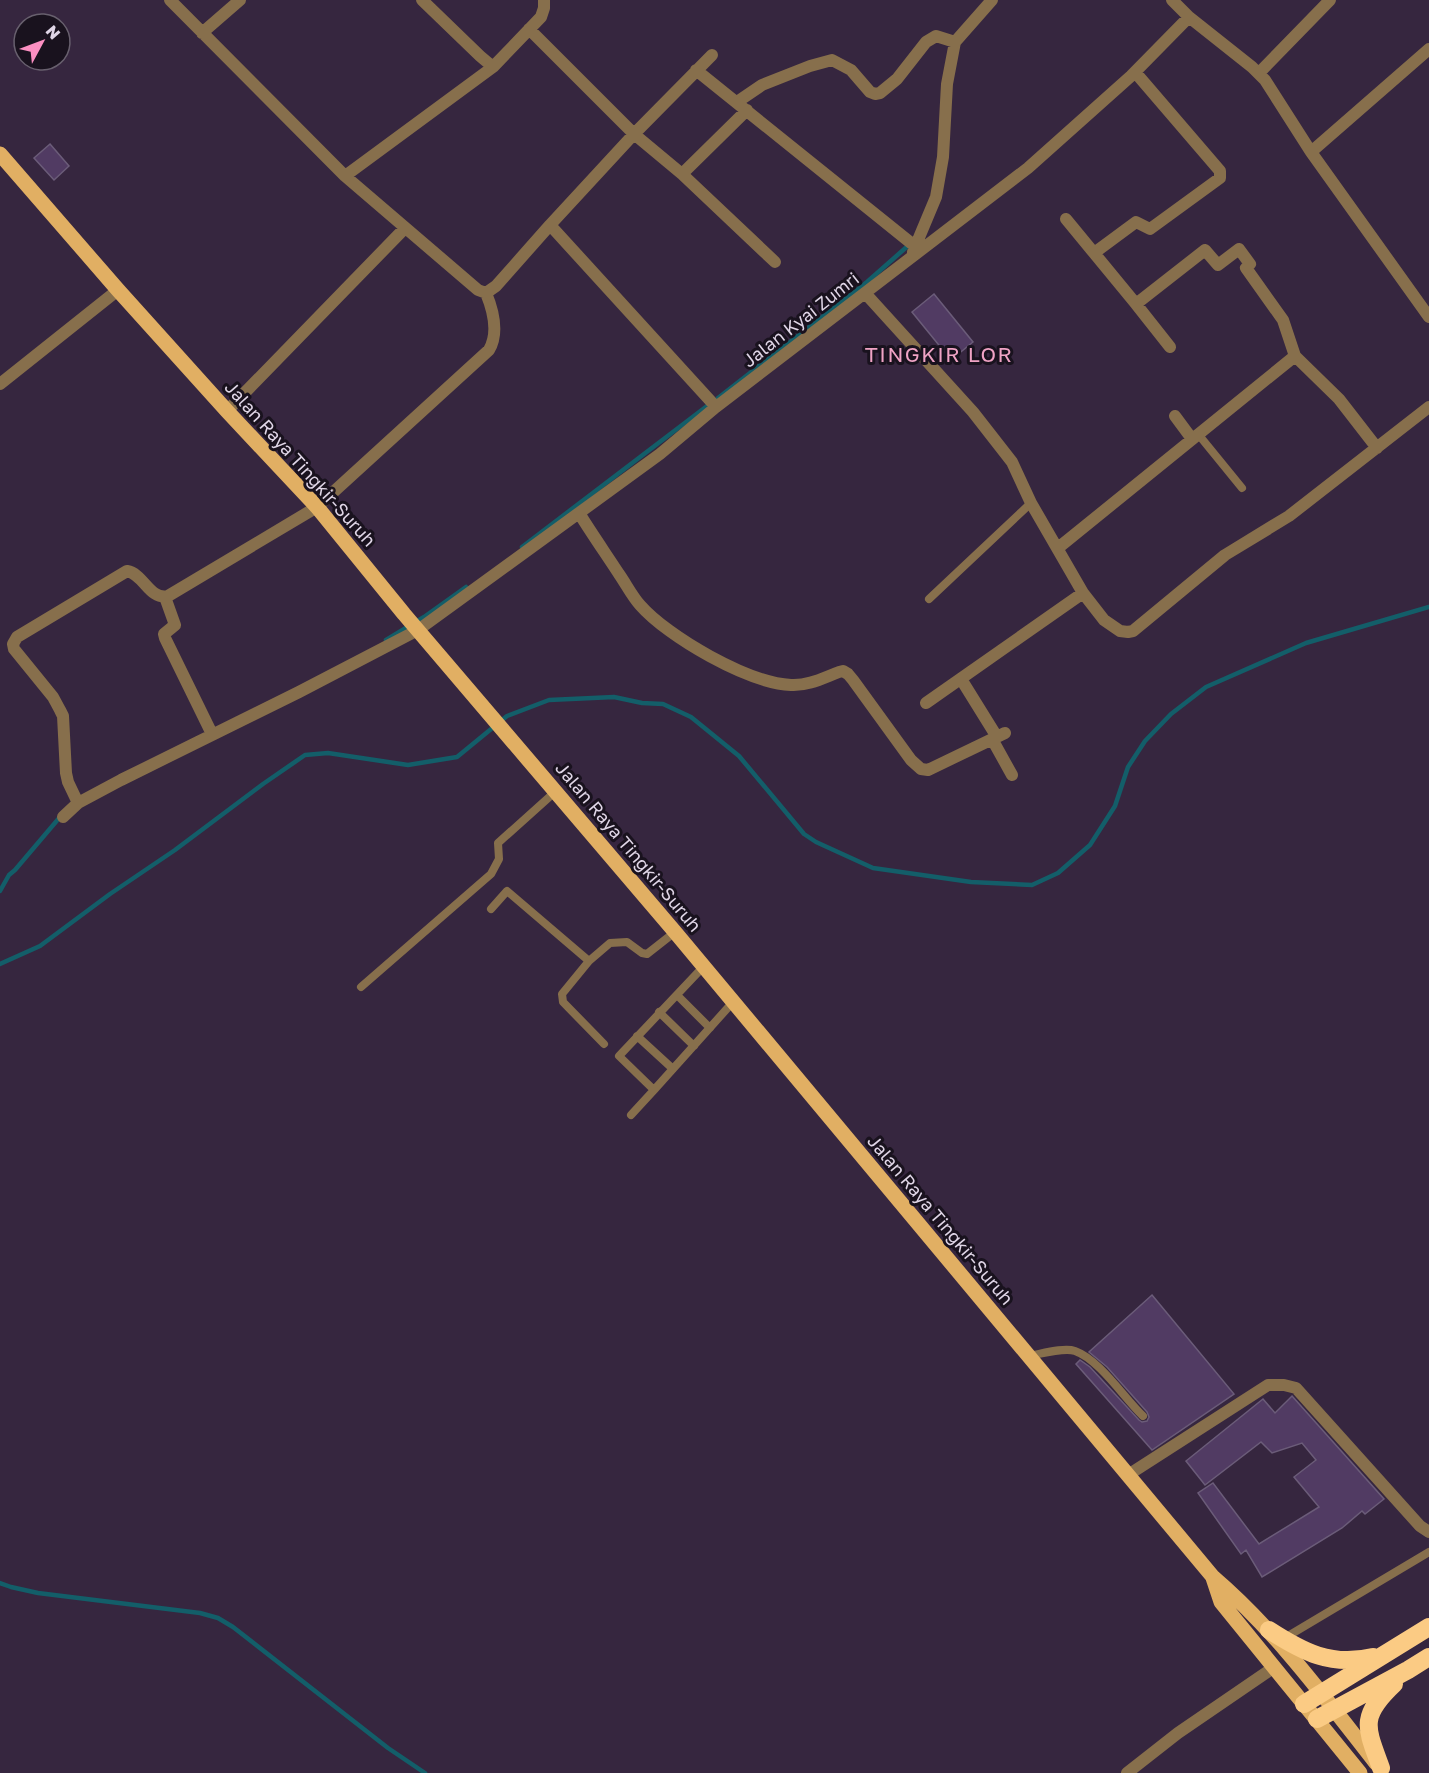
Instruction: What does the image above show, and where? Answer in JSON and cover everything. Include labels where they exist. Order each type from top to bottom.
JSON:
[{"type":"highway","points":[[1304,1704],[1429,1627]]},
{"type":"highway","points":[[1276,1634],[1300,1649],[1329,1659],[1361,1660],[1383,1654]]},
{"type":"highway","points":[[1317,1719],[1429,1657]]},
{"type":"highway","points":[[1383,1771],[1368,1723],[1378,1698],[1408,1670]]},
{"type":"main road","name":"Jalan Raya Tingkir-Suruh","points":[[0,154],[118,290],[317,507],[416,629],[704,966],[1213,1577],[1276,1634],[1383,1771]]},
{"type":"main road","name":"Jalan Raya Tingkir-Suruh","points":[[1213,1577],[1221,1602],[1317,1719],[1356,1772]]},
{"type":"street","points":[[76,800],[66,773],[63,716],[53,697],[14,649],[14,642],[20,635],[127,571],[139,576],[154,594],[165,597],[317,507],[489,350],[495,334],[492,309],[486,293],[478,290],[345,176],[170,0]]},
{"type":"street","points":[[202,33],[240,0]]},
{"type":"street","points":[[422,0],[494,67]]},
{"type":"street","points":[[345,176],[494,67],[543,13],[544,0]]},
{"type":"street","points":[[696,70],[742,106],[913,252],[936,197],[943,157],[951,41],[992,0]]},
{"type":"street","points":[[1172,0],[1189,17],[1259,73],[1279,100],[1311,152],[1429,317]]},
{"type":"street","points":[[1259,73],[1330,0]]},
{"type":"street","name":"Jalan Kyai Zumri","points":[[63,817],[76,800],[212,734],[416,629],[660,454],[716,406],[865,293],[913,252],[1028,168],[1135,72],[1189,17]]},
{"type":"street","points":[[529,29],[634,134],[682,174],[775,262]]},
{"type":"street","points":[[682,174],[762,85],[832,60],[851,70],[870,92],[880,93],[897,79],[926,42],[936,36],[951,41]]},
{"type":"street","points":[[1311,152],[1429,49]]},
{"type":"street","points":[[486,293],[496,286],[634,134],[712,56]]},
{"type":"street","points":[[1094,253],[1136,222],[1150,229],[1220,178],[1220,171],[1135,72]]},
{"type":"street","points":[[1066,219],[1170,347]]},
{"type":"street","points":[[550,225],[716,406]]},
{"type":"street","points":[[227,411],[405,228]]},
{"type":"street","points":[[1136,304],[1205,250],[1218,265],[1239,249],[1250,264],[1246,268],[1283,320],[1295,356],[1339,399],[1377,448]]},
{"type":"street","points":[[0,384],[118,290]]},
{"type":"street","points":[[865,293],[980,420],[1012,462],[1031,503],[1083,593],[1104,620],[1120,631],[1133,631],[1225,555],[1289,516],[1429,407]]},
{"type":"street","points":[[1058,548],[1295,356]]},
{"type":"street","points":[[1175,416],[1195,437]]},
{"type":"street","points":[[579,513],[639,604],[654,619],[726,664],[759,679],[792,685],[807,684],[843,671],[863,691],[911,760],[923,770],[928,770],[998,736]]},
{"type":"street","points":[[926,703],[1083,593]]},
{"type":"street","points":[[165,597],[175,625],[164,634],[165,638],[212,734]]},
{"type":"street","points":[[961,679],[998,736],[1012,775]]},
{"type":"street","points":[[1128,1475],[1268,1385],[1284,1385],[1296,1388],[1420,1526],[1429,1532]]},
{"type":"street","points":[[1127,1773],[1178,1732],[1273,1668]]},
{"type":"lane","points":[[1195,437],[1242,488]]},
{"type":"lane","points":[[929,599],[1031,503]]},
{"type":"lane","points":[[361,987],[491,874],[499,859],[498,843],[556,791]]},
{"type":"lane","points":[[491,909],[507,891],[589,961]]},
{"type":"lane","points":[[604,1044],[563,1002],[562,994],[589,961],[610,943],[627,942],[647,954],[675,932]]},
{"type":"lane","points":[[654,1090],[619,1056],[704,966]]},
{"type":"lane","points":[[677,995],[710,1028]]},
{"type":"lane","points":[[631,1115],[734,1002]]},
{"type":"lane","points":[[659,1012],[694,1046]]},
{"type":"lane","points":[[638,1036],[673,1069]]},
{"type":"lane","points":[[1029,1356],[1066,1350],[1075,1351],[1090,1360],[1143,1416]]},
{"type":"lane","points":[[1276,1634],[1429,1552]]},
{"type":"building","points":[[50,144],[69,166],[54,180],[34,158]]},
{"type":"building","points":[[934,294],[973,342],[951,360],[912,312]]},
{"type":"building","points":[[1152,1295],[1234,1394],[1152,1450],[1076,1364],[1080,1360],[1090,1367],[1139,1420],[1147,1421],[1149,1417],[1147,1412],[1107,1367],[1089,1352]]},
{"type":"building","points":[[1292,1396],[1384,1499],[1365,1514],[1362,1511],[1342,1528],[1262,1577],[1246,1550],[1241,1554],[1198,1493],[1213,1483],[1259,1544],[1319,1507],[1294,1477],[1316,1460],[1302,1443],[1272,1453],[1261,1442],[1205,1485],[1186,1461],[1263,1399],[1275,1413]]},
{"type":"waterway","points":[[718,398],[867,282],[910,244]]},
{"type":"waterway","points":[[522,547],[711,403]]},
{"type":"waterway","points":[[386,640],[424,617],[466,587]]},
{"type":"waterway","points":[[0,964],[40,946],[305,755],[328,753],[408,765],[457,757],[507,716],[549,700],[614,697],[642,703],[663,704],[691,717],[739,756],[804,834],[816,842],[873,868],[971,882],[1032,885],[1058,873],[1090,845],[1115,806],[1128,767],[1145,741],[1171,714],[1206,687],[1306,643],[1429,607]]},
{"type":"waterway","points":[[0,891],[9,875],[60,817]]},
{"type":"waterway","points":[[0,1583],[38,1593],[200,1613],[218,1618],[233,1627],[388,1748],[425,1773]]},
{"type":"district","name":"TINGKIR LOR","points":[[939,355]]}]
